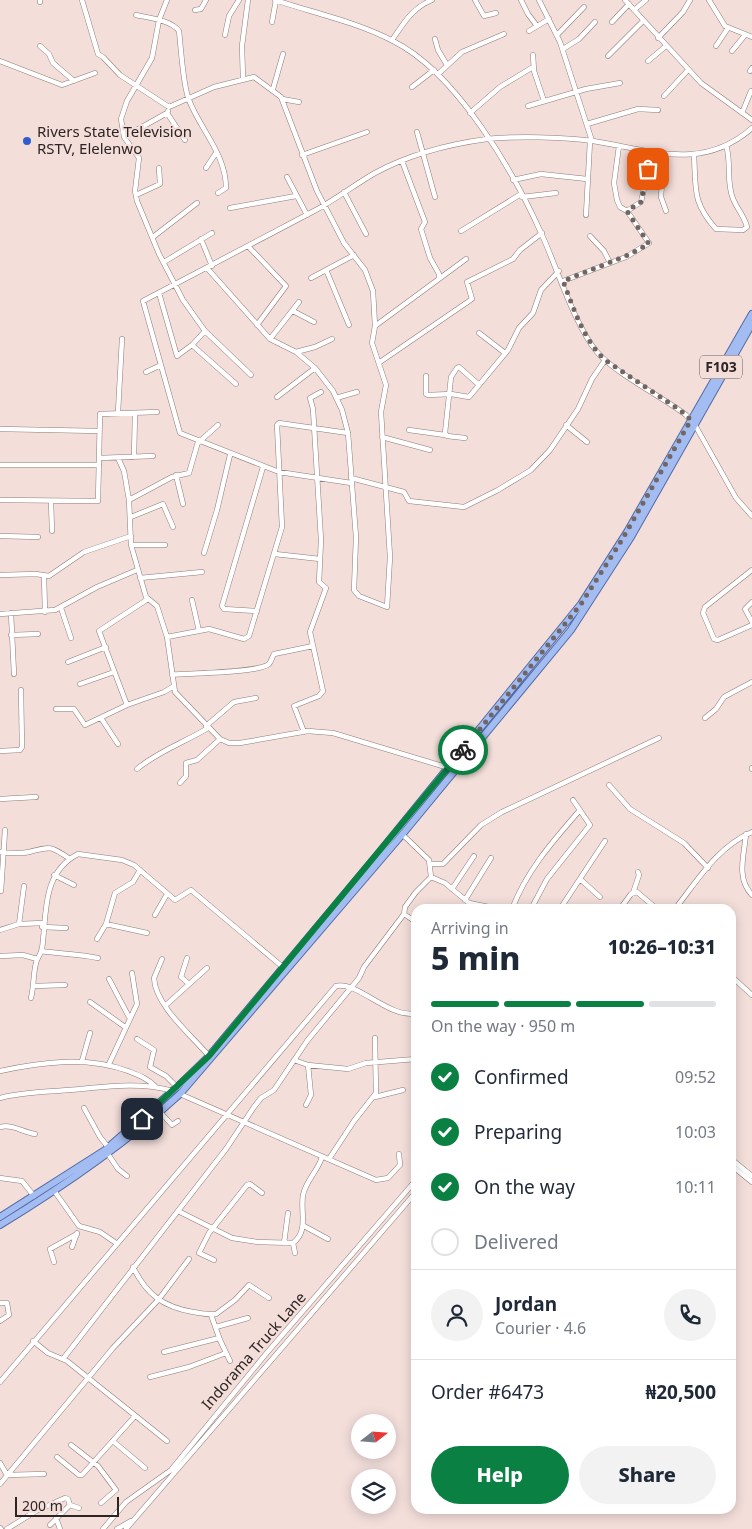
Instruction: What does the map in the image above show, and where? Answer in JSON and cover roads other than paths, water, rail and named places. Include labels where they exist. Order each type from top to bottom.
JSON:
[{"type":"main road","name":"F103","points":[[0,1225],[55,1192],[177,1091],[403,835],[577,622],[632,537],[752,314]]},
{"type":"main road","name":"F103","points":[[0,1218],[108,1150],[160,1112],[285,969],[581,604],[752,324]]},
{"type":"street","points":[[82,0],[96,52],[116,71],[169,107]]},
{"type":"street","points":[[167,0],[159,20],[154,52],[127,101],[121,119],[124,137],[139,158],[136,195],[141,214],[175,284],[205,331],[251,375]]},
{"type":"street","points":[[195,10],[201,9],[206,0]]},
{"type":"street","points":[[225,35],[229,16],[239,0]]},
{"type":"street","points":[[243,79],[243,38],[248,0]]},
{"type":"street","points":[[272,22],[276,0],[392,40],[419,56],[438,74],[489,139],[522,195],[542,234],[586,335],[605,360],[680,410],[693,423],[736,498],[751,513]]},
{"type":"street","points":[[392,40],[407,18],[421,5],[432,0]]},
{"type":"street","points":[[475,0],[484,16],[496,13]]},
{"type":"street","points":[[521,0],[537,26]]},
{"type":"street","points":[[540,0],[563,49],[591,141],[586,214]]},
{"type":"street","points":[[634,10],[646,0]]},
{"type":"street","points":[[658,38],[678,18],[690,0]]},
{"type":"street","points":[[709,0],[728,28],[752,37]]},
{"type":"street","points":[[612,22],[627,2],[688,70],[708,88],[752,120]]},
{"type":"street","points":[[557,35],[584,7]]},
{"type":"street","points":[[136,15],[159,20],[177,28],[179,31],[188,100],[216,152],[226,181],[225,189],[218,194]]},
{"type":"street","points":[[529,30],[548,19]]},
{"type":"street","points":[[608,56],[643,20]]},
{"type":"street","points":[[563,49],[579,39],[595,22]]},
{"type":"street","points":[[716,46],[728,28]]},
{"type":"street","points":[[438,74],[462,52],[504,34]]},
{"type":"street","points":[[732,51],[745,35]]},
{"type":"street","points":[[435,39],[438,50],[447,65]]},
{"type":"street","points":[[40,46],[48,53],[52,63],[74,82]]},
{"type":"street","points":[[648,61],[666,46]]},
{"type":"street","points":[[272,89],[283,54]]},
{"type":"street","points":[[533,55],[533,66],[544,101]]},
{"type":"street","points":[[0,61],[62,85],[74,82],[95,72]]},
{"type":"street","points":[[470,113],[500,87],[533,66]]},
{"type":"street","points":[[412,88],[434,70]]},
{"type":"street","points":[[664,96],[688,70]]},
{"type":"street","points":[[169,107],[214,87],[258,77],[282,99],[324,206],[354,256],[365,270],[373,291],[375,326],[372,343],[380,362],[386,385],[381,412],[390,557],[387,607],[359,596],[354,590],[356,537],[348,433],[342,410],[336,398],[315,368],[296,352],[270,339],[257,324],[210,267],[201,239]]},
{"type":"street","points":[[528,106],[576,92],[620,83]]},
{"type":"street","points":[[742,113],[751,92]]},
{"type":"street","points":[[282,99],[299,102]]},
{"type":"street","points":[[124,137],[167,113],[169,107]]},
{"type":"street","points":[[587,124],[638,108],[658,110]]},
{"type":"street","points":[[167,113],[184,140]]},
{"type":"street","points":[[605,360],[592,379],[578,409],[538,465],[470,505],[453,507],[409,501],[404,492],[386,487],[351,480],[316,478],[279,472],[199,442],[179,431],[143,302],[324,206],[376,173],[402,161],[424,154],[489,139],[545,138],[591,141],[664,154],[694,155],[726,145],[752,128]]},
{"type":"street","points":[[302,154],[367,132]]},
{"type":"street","points":[[417,132],[435,197]]},
{"type":"street","points":[[694,155],[697,203],[704,215],[718,230],[743,230],[747,227],[744,218],[730,191],[729,158],[726,145]]},
{"type":"street","points":[[563,281],[610,263],[649,243],[627,211],[620,207],[615,191],[615,172],[620,146]]},
{"type":"street","points":[[206,168],[216,152]]},
{"type":"street","points":[[627,211],[641,202],[652,152]]},
{"type":"street","points":[[664,154],[661,197],[666,211]]},
{"type":"street","points":[[402,161],[425,222],[421,229],[430,258],[439,274],[439,278]]},
{"type":"street","points":[[136,195],[160,184],[159,168]]},
{"type":"street","points":[[513,180],[541,174],[587,179]]},
{"type":"street","points":[[287,178],[307,215]]},
{"type":"street","points":[[344,192],[366,234]]},
{"type":"street","points":[[461,231],[522,195],[556,193]]},
{"type":"street","points":[[230,208],[296,196]]},
{"type":"street","points":[[153,237],[197,203]]},
{"type":"street","points":[[164,262],[212,233]]},
{"type":"street","points":[[380,362],[472,299],[473,296],[467,282],[513,260],[520,250],[542,234]]},
{"type":"street","points":[[590,236],[604,251],[610,263]]},
{"type":"street","points":[[248,246],[286,286],[257,324]]},
{"type":"street","points":[[311,278],[327,272],[354,256]]},
{"type":"street","points":[[375,326],[466,259]]},
{"type":"street","points":[[426,376],[426,394],[451,394],[468,397],[505,353],[519,328],[533,313],[543,287],[558,271]]},
{"type":"street","points":[[327,272],[349,325]]},
{"type":"street","points":[[158,293],[177,356],[192,345],[205,331]]},
{"type":"street","points":[[270,339],[299,302]]},
{"type":"street","points":[[293,311],[314,322]]},
{"type":"street","points":[[479,333],[505,353]]},
{"type":"street","points":[[296,352],[315,347],[332,338]]},
{"type":"street","points":[[118,412],[122,339]]},
{"type":"street","points":[[192,345],[236,384]]},
{"type":"street","points":[[146,372],[161,365]]},
{"type":"street","points":[[277,397],[315,368]]},
{"type":"street","points":[[445,435],[452,377],[457,368],[478,384]]},
{"type":"street","points":[[304,401],[321,392]]},
{"type":"street","points":[[336,398],[357,392]]},
{"type":"street","points":[[304,732],[294,706],[319,696],[323,691],[311,630],[326,588],[319,582],[320,559],[313,409],[310,398]]},
{"type":"street","points":[[0,500],[98,501],[101,413],[157,412]]},
{"type":"street","points":[[134,457],[135,413]]},
{"type":"street","points":[[168,637],[213,629],[247,638],[276,554],[283,523],[277,423],[348,433]]},
{"type":"street","points":[[129,500],[176,475],[188,473],[199,442],[218,425]]},
{"type":"street","points":[[566,425],[586,442]]},
{"type":"street","points":[[0,429],[99,431]]},
{"type":"street","points":[[409,430],[465,438]]},
{"type":"street","points":[[382,437],[430,450]]},
{"type":"street","points":[[204,553],[217,510],[230,454]]},
{"type":"street","points":[[99,458],[153,456]]},
{"type":"street","points":[[118,458],[124,471],[129,500],[131,545],[137,570],[148,599],[158,606],[168,637],[174,686],[178,698],[207,727],[220,739],[229,743],[240,743],[304,732],[320,731],[344,735],[449,768]]},
{"type":"street","points":[[0,465],[99,465]]},
{"type":"street","points":[[257,611],[224,609],[222,606],[263,467]]},
{"type":"street","points":[[176,475],[183,504]]},
{"type":"street","points":[[51,501],[52,532]]},
{"type":"street","points":[[131,517],[163,504],[173,527]]},
{"type":"street","points":[[0,536],[38,537]]},
{"type":"street","points":[[0,574],[36,574],[44,576],[55,573],[85,551],[131,536]]},
{"type":"street","points":[[131,545],[165,546]]},
{"type":"street","points":[[276,554],[320,559]]},
{"type":"street","points":[[0,614],[45,612],[61,608],[97,587],[137,570]]},
{"type":"street","points":[[752,570],[705,607],[703,613],[714,640],[718,640],[752,624],[745,609],[752,602]]},
{"type":"street","points":[[140,578],[202,572]]},
{"type":"street","points":[[44,576],[45,612]]},
{"type":"street","points":[[127,704],[100,630],[148,599]]},
{"type":"street","points":[[192,600],[200,631]]},
{"type":"street","points":[[61,608],[71,638]]},
{"type":"street","points":[[11,613],[14,674]]},
{"type":"street","points":[[12,635],[38,634]]},
{"type":"street","points":[[172,674],[223,670],[236,672],[266,666],[270,663],[274,654],[314,646]]},
{"type":"street","points":[[68,662],[106,647]]},
{"type":"street","points":[[80,684],[114,672]]},
{"type":"street","points":[[705,718],[716,709],[724,697],[752,682]]},
{"type":"street","points":[[56,709],[74,709],[85,725],[127,704],[164,692],[174,686]]},
{"type":"street","points":[[0,750],[20,750],[22,747],[21,690]]},
{"type":"street","points":[[137,769],[153,756],[177,746],[207,727],[234,702],[256,698]]},
{"type":"street","points":[[101,718],[118,744]]},
{"type":"street","points":[[403,835],[431,864],[443,864],[481,824],[502,812],[659,738]]},
{"type":"street","points":[[180,783],[186,776],[186,763],[197,760],[220,739]]},
{"type":"street","points":[[609,785],[630,809],[678,838],[708,868]]},
{"type":"street","points":[[0,799],[36,797]]},
{"type":"street","points":[[534,904],[547,878],[590,825],[573,800]]},
{"type":"street","points":[[514,904],[520,887],[531,869],[580,810]]},
{"type":"street","points":[[1,891],[2,852],[5,830]]},
{"type":"street","points":[[678,904],[731,842],[752,832]]},
{"type":"street","points":[[746,834],[741,877],[745,887],[752,895]]},
{"type":"street","points":[[563,904],[605,841]]},
{"type":"street","points":[[2,852],[29,852],[47,848],[54,849],[70,860]]},
{"type":"street","points":[[32,998],[37,959],[42,951],[44,912],[54,875],[79,854],[130,863],[176,900],[191,890],[285,969]]},
{"type":"street","points":[[452,889],[474,856]]},
{"type":"street","points":[[467,901],[491,858]]},
{"type":"street","points":[[431,864],[428,871],[431,877],[452,889],[467,901],[479,904]]},
{"type":"street","points":[[97,939],[106,924],[115,893],[133,882],[140,870]]},
{"type":"street","points":[[624,904],[633,893],[639,875],[638,872]]},
{"type":"street","points":[[54,875],[74,885]]},
{"type":"street","points":[[63,1359],[226,1149],[261,1098],[274,1090],[294,1060],[404,914],[405,907],[416,892],[431,877]]},
{"type":"street","points":[[580,879],[600,897]]},
{"type":"street","points":[[19,924],[24,886]]},
{"type":"street","points":[[633,893],[641,894],[652,904]]},
{"type":"street","points":[[155,915],[167,894]]},
{"type":"street","points":[[404,914],[411,919]]},
{"type":"street","points":[[0,930],[19,924],[66,928]]},
{"type":"street","points":[[106,924],[147,933]]},
{"type":"street","points":[[42,951],[59,954],[76,953],[98,958]]},
{"type":"street","points":[[0,956],[23,955],[37,959]]},
{"type":"street","points":[[187,958],[181,977],[189,984]]},
{"type":"street","points":[[162,959],[154,974],[154,983],[166,1006],[209,1056]]},
{"type":"street","points":[[166,1006],[207,968]]},
{"type":"street","points":[[109,1064],[138,1002],[132,973]]},
{"type":"street","points":[[109,979],[129,1018]]},
{"type":"street","points":[[736,981],[752,995]]},
{"type":"street","points":[[34,986],[65,985]]},
{"type":"street","points":[[0,1382],[336,986],[350,988],[398,1012],[411,1013]]},
{"type":"street","points":[[90,1002],[125,1027]]},
{"type":"street","points":[[82,1062],[90,1033]]},
{"type":"street","points":[[329,1159],[354,1121],[375,1097],[378,1083],[375,1038]]},
{"type":"street","points":[[138,1039],[154,1050],[150,1067],[166,1076],[177,1091]]},
{"type":"street","points":[[294,1060],[308,1065],[348,1069],[362,1064],[411,1059]]},
{"type":"street","points":[[0,1070],[46,1063],[82,1062],[109,1064],[145,1078],[156,1086]]},
{"type":"street","points":[[306,1105],[311,1095],[308,1065]]},
{"type":"street","points":[[0,1098],[29,1093],[108,1086],[156,1086],[177,1091],[227,1116],[244,1121],[370,1178],[382,1181],[388,1178],[400,1164],[399,1154]]},
{"type":"street","points":[[375,1097],[403,1090]]},
{"type":"street","points":[[84,1108],[118,1169],[128,1176]]},
{"type":"street","points":[[160,1112],[172,1125],[178,1121]]},
{"type":"street","points":[[0,1128],[12,1126],[22,1132],[35,1134]]},
{"type":"street","points":[[178,1212],[242,1240],[293,1243],[299,1238],[304,1226],[303,1196],[310,1176],[319,1165],[322,1156]]},
{"type":"street","points":[[736,1163],[752,1176]]},
{"type":"street","points":[[736,1169],[752,1182]]},
{"type":"street","points":[[0,1178],[22,1181],[34,1196]]},
{"type":"street","points":[[214,1260],[199,1253],[214,1228],[247,1185],[250,1184],[262,1193]]},
{"type":"street","name":"Indorama Truck Lane","points":[[103,1529],[126,1502],[162,1478],[411,1186]]},
{"type":"street","points":[[55,1192],[79,1226],[100,1232],[116,1244]]},
{"type":"street","points":[[126,1529],[411,1198]]},
{"type":"street","points":[[284,1242],[288,1213]]},
{"type":"street","points":[[72,1247],[79,1226]]},
{"type":"street","points":[[304,1226],[328,1239]]},
{"type":"street","points":[[54,1262],[50,1249],[77,1234]]},
{"type":"street","points":[[293,1243],[295,1253]]},
{"type":"street","points":[[0,1484],[113,1348],[159,1299],[190,1259]]},
{"type":"street","points":[[133,1267],[145,1286],[159,1299],[174,1308],[212,1315],[226,1308],[247,1285],[269,1298]]},
{"type":"street","points":[[0,1303],[7,1303],[9,1315],[0,1321]]},
{"type":"street","points":[[212,1315],[219,1338],[230,1361]]},
{"type":"street","points":[[216,1327],[248,1318]]},
{"type":"street","points":[[164,1352],[219,1338]]},
{"type":"street","points":[[33,1341],[48,1353],[63,1359],[166,1441]]},
{"type":"street","points":[[150,1377],[189,1367],[226,1353]]},
{"type":"street","points":[[57,1457],[80,1475],[93,1465],[135,1416]]},
{"type":"street","points":[[114,1442],[145,1468]]},
{"type":"street","points":[[71,1445],[103,1472],[116,1490],[101,1504]]},
{"type":"street","points":[[180,1457],[183,1463]]},
{"type":"street","points":[[0,1463],[7,1475]]},
{"type":"street","points":[[7,1475],[44,1474]]},
{"type":"street","points":[[7,1529],[30,1514],[65,1498],[68,1498],[70,1506]]},
{"type":"street","points":[[70,1506],[79,1508]]},
{"type":"street","points":[[50,1525],[70,1506]]},
{"type":"street","points":[[56,1518],[60,1529]]},
{"type":"street","points":[[117,1529],[134,1520]]},
{"type":"place","name":"Rivers State Television RSTV, Elelenwo","points":[[27,141]]}]
